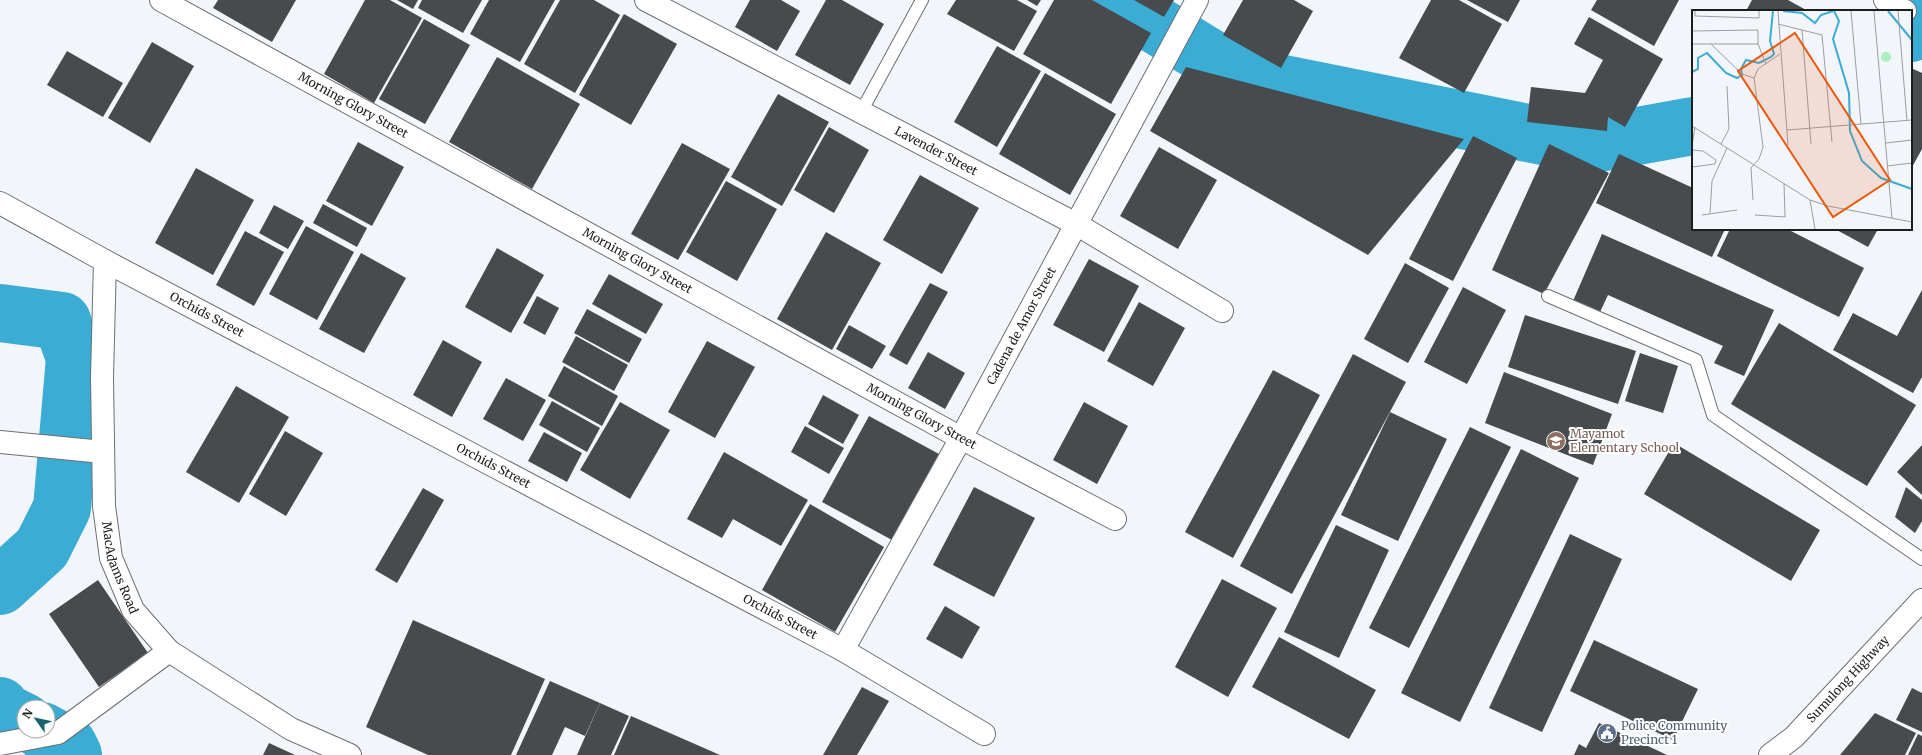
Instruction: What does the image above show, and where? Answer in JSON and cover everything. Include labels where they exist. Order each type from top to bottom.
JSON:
[{"type":"street","name":"Morning Glory Street","points":[[161,0],[961,438],[1115,519]]},
{"type":"street","name":"Lavender Street","points":[[646,0],[1076,224],[1222,311]]},
{"type":"street","name":"Cadena de Amor Street","points":[[843,650],[961,438],[1197,0]]},
{"type":"street","points":[[1912,15],[1922,21]]},
{"type":"street","name":"Orchids Street","points":[[0,203],[105,261],[843,650],[984,734]]},
{"type":"street","name":"MacAdams Road","points":[[105,261],[102,377],[104,506],[111,558],[133,610],[169,651],[292,729],[350,755]]},
{"type":"street","points":[[0,442],[103,452]]},
{"type":"street","name":"Sumulong Highway","points":[[1770,755],[1794,737],[1922,600]]},
{"type":"street","points":[[0,744],[58,733],[169,651]]},
{"type":"lane","points":[[861,112],[922,0]]},
{"type":"lane","points":[[1548,296],[1696,360],[1713,415],[1922,559]]},
{"type":"building","points":[[218,0],[296,0],[272,42],[213,8]]},
{"type":"building","points":[[365,0],[390,0],[422,18],[374,103],[324,74]]},
{"type":"building","points":[[397,0],[418,0],[413,9]]},
{"type":"building","points":[[422,0],[482,0],[463,33],[418,8]]},
{"type":"building","points":[[489,0],[555,0],[520,62],[470,34]]},
{"type":"building","points":[[560,0],[594,0],[620,15],[575,93],[524,64]]},
{"type":"building","points":[[750,0],[781,0],[800,11],[777,51],[735,27]]},
{"type":"building","points":[[826,0],[842,0],[884,24],[850,85],[795,55]]},
{"type":"building","points":[[956,0],[1017,0],[1037,11],[1014,51],[947,14]]},
{"type":"building","points":[[1027,0],[1041,0],[1037,6]]},
{"type":"building","points":[[1054,0],[1092,0],[1151,33],[1111,104],[1023,54]]},
{"type":"building","points":[[1134,0],[1174,0],[1164,17]]},
{"type":"building","points":[[1243,0],[1294,0],[1313,11],[1281,68],[1223,35]]},
{"type":"building","points":[[1431,0],[1459,0],[1502,24],[1464,93],[1399,58]]},
{"type":"building","points":[[1467,0],[1520,0],[1508,22]]},
{"type":"building","points":[[1597,0],[1679,0],[1654,46],[1591,10]]},
{"type":"building","points":[[1752,0],[1788,0],[1806,10],[1747,10]]},
{"type":"building","points":[[624,14],[677,44],[631,125],[579,95]]},
{"type":"building","points":[[1589,17],[1663,59],[1625,127],[1608,117],[1607,131],[1527,122],[1531,87],[1585,93],[1603,60],[1574,44]]},
{"type":"building","points":[[424,19],[470,45],[425,124],[379,99]]},
{"type":"building","points":[[152,42],[194,66],[150,143],[108,118]]},
{"type":"building","points":[[997,46],[1041,71],[997,147],[954,122]]},
{"type":"building","points":[[67,51],[123,83],[103,117],[47,85]]},
{"type":"building","points":[[497,57],[580,104],[532,189],[449,142]]},
{"type":"building","points":[[1186,67],[1464,139],[1368,255],[1150,131]]},
{"type":"building","points":[[1912,68],[1922,73],[1922,149],[1912,167]]},
{"type":"building","points":[[1045,73],[1116,114],[1070,195],[999,154]]},
{"type":"building","points":[[778,94],[829,122],[782,206],[731,177]]},
{"type":"building","points":[[829,127],[869,150],[834,213],[794,190]]},
{"type":"building","points":[[1473,136],[1517,158],[1453,281],[1409,259]]},
{"type":"building","points":[[358,142],[404,167],[372,226],[326,201]]},
{"type":"building","points":[[682,143],[730,169],[678,260],[631,234]]},
{"type":"building","points":[[1549,144],[1609,173],[1544,294],[1492,270]]},
{"type":"building","points":[[1159,147],[1217,180],[1178,249],[1120,216]]},
{"type":"building","points":[[1619,154],[1692,188],[1692,230],[1725,230],[1712,257],[1596,203]]},
{"type":"building","points":[[196,168],[254,200],[213,275],[155,243]]},
{"type":"building","points":[[920,175],[979,208],[942,274],[883,240]]},
{"type":"building","points":[[726,181],[777,209],[737,281],[686,252]]},
{"type":"building","points":[[323,204],[367,228],[357,247],[313,223]]},
{"type":"building","points":[[274,205],[304,221],[288,249],[259,233]]},
{"type":"building","points":[[306,226],[354,252],[317,320],[269,294]]},
{"type":"building","points":[[1730,230],[1789,230],[1864,268],[1839,317],[1717,256]]},
{"type":"building","points":[[1837,230],[1877,230],[1868,247]]},
{"type":"building","points":[[245,231],[284,252],[254,306],[216,285]]},
{"type":"building","points":[[826,232],[881,263],[832,350],[777,319]]},
{"type":"building","points":[[1602,234],[1774,310],[1744,376],[1714,363],[1723,346],[1608,295],[1600,312],[1573,301]]},
{"type":"building","points":[[497,248],[544,275],[511,333],[465,307]]},
{"type":"building","points":[[361,253],[406,278],[364,353],[319,329]]},
{"type":"building","points":[[1089,259],[1139,286],[1104,352],[1053,325]]},
{"type":"building","points":[[1405,263],[1449,288],[1408,363],[1364,339]]},
{"type":"building","points":[[609,274],[663,304],[646,334],[592,304]]},
{"type":"building","points":[[930,283],[948,292],[907,365],[889,355]]},
{"type":"building","points":[[1463,287],[1506,310],[1467,384],[1424,362]]},
{"type":"building","points":[[1922,290],[1922,377],[1913,393],[1833,350],[1853,313],[1897,336]]},
{"type":"building","points":[[537,296],[559,308],[545,335],[523,323]]},
{"type":"building","points":[[1139,302],[1185,328],[1153,386],[1107,361]]},
{"type":"building","points":[[587,309],[642,339],[629,363],[574,333]]},
{"type":"building","points":[[1525,315],[1636,351],[1618,404],[1508,367]]},
{"type":"building","points":[[1779,323],[1916,405],[1867,486],[1731,404]]},
{"type":"building","points":[[849,325],[886,346],[872,369],[836,349]]},
{"type":"building","points":[[576,336],[628,365],[614,391],[562,362]]},
{"type":"building","points":[[443,340],[482,362],[452,417],[413,395]]},
{"type":"building","points":[[707,341],[755,367],[715,438],[668,412]]},
{"type":"building","points":[[928,352],[965,373],[945,409],[908,388]]},
{"type":"building","points":[[1640,353],[1678,366],[1663,413],[1625,401]]},
{"type":"building","points":[[1353,354],[1406,382],[1292,594],[1240,566]]},
{"type":"building","points":[[564,366],[618,396],[602,426],[548,396]]},
{"type":"building","points":[[1273,370],[1320,395],[1233,558],[1185,532]]},
{"type":"building","points":[[1504,372],[1612,414],[1593,465],[1485,423]]},
{"type":"building","points":[[506,378],[546,400],[523,441],[483,419]]},
{"type":"building","points":[[236,386],[289,417],[239,503],[186,472]]},
{"type":"building","points":[[823,395],[859,415],[843,444],[808,424]]},
{"type":"building","points":[[552,401],[600,428],[587,452],[539,425]]},
{"type":"building","points":[[620,402],[670,430],[630,499],[580,470]]},
{"type":"building","points":[[1084,402],[1128,426],[1097,484],[1053,460]]},
{"type":"building","points":[[1390,412],[1447,439],[1398,541],[1341,515]]},
{"type":"building","points":[[869,416],[939,454],[892,540],[822,502]]},
{"type":"building","points":[[805,426],[844,448],[829,474],[791,452]]},
{"type":"building","points":[[1470,427],[1511,447],[1409,648],[1369,628]]},
{"type":"building","points":[[285,431],[323,453],[286,516],[249,494]]},
{"type":"building","points":[[544,432],[582,453],[567,482],[528,461]]},
{"type":"building","points":[[1674,443],[1820,530],[1791,581],[1644,494]]},
{"type":"building","points":[[1922,445],[1922,495],[1897,472]]},
{"type":"building","points":[[1521,449],[1579,478],[1460,722],[1401,693]]},
{"type":"building","points":[[724,452],[808,500],[781,546],[733,519],[722,538],[687,519]]},
{"type":"building","points":[[974,487],[1035,518],[994,597],[933,565]]},
{"type":"building","points":[[1906,487],[1922,500],[1922,521],[1915,533],[1895,517]]},
{"type":"building","points":[[423,488],[444,500],[397,583],[375,570]]},
{"type":"building","points":[[810,504],[884,547],[835,632],[762,590]]},
{"type":"building","points":[[1336,525],[1389,550],[1339,658],[1284,632]]},
{"type":"building","points":[[1570,534],[1622,559],[1542,732],[1489,708]]},
{"type":"building","points":[[1222,579],[1277,608],[1228,697],[1175,667]]},
{"type":"building","points":[[98,580],[148,653],[99,687],[49,614]]},
{"type":"building","points":[[945,606],[980,627],[962,659],[926,639]]},
{"type":"building","points":[[413,620],[545,679],[511,755],[428,755],[366,727]]},
{"type":"building","points":[[1279,637],[1376,690],[1349,739],[1252,687]]},
{"type":"building","points":[[1594,640],[1698,689],[1673,740],[1570,691]]},
{"type":"building","points":[[550,681],[600,703],[585,736],[565,727],[552,755],[516,755]]},
{"type":"building","points":[[862,687],[889,701],[857,755],[823,755]]},
{"type":"building","points":[[1912,688],[1922,693],[1922,732],[1896,720]]},
{"type":"building","points":[[600,703],[629,716],[611,755],[577,755]]},
{"type":"building","points":[[1875,713],[1916,733],[1905,755],[1840,755]]},
{"type":"building","points":[[631,716],[720,755],[614,755]]},
{"type":"building","name":"Police Community Precinct 1","points":[[1599,723],[1667,755],[1574,755],[1579,744],[1586,748]]},
{"type":"building","points":[[1918,734],[1922,736],[1922,755],[1908,755]]},
{"type":"building","points":[[269,743],[295,755],[263,755]]},
{"type":"waterway","points":[[1115,0],[1238,75],[1588,145],[1692,126]]},
{"type":"waterway","points":[[1912,32],[1922,24]]},
{"type":"waterway","points":[[0,313],[62,321],[75,358],[62,508],[42,548],[0,586]]},
{"type":"waterway","points":[[0,706],[4,712],[16,718]]},
{"type":"waterway","points":[[56,739],[68,745],[73,755]]},
{"type":"place","name":"Mayamot Elementary School","points":[[1556,441]]},
{"type":"place","name":"Police Community Precinct 1","points":[[1607,733]]}]
